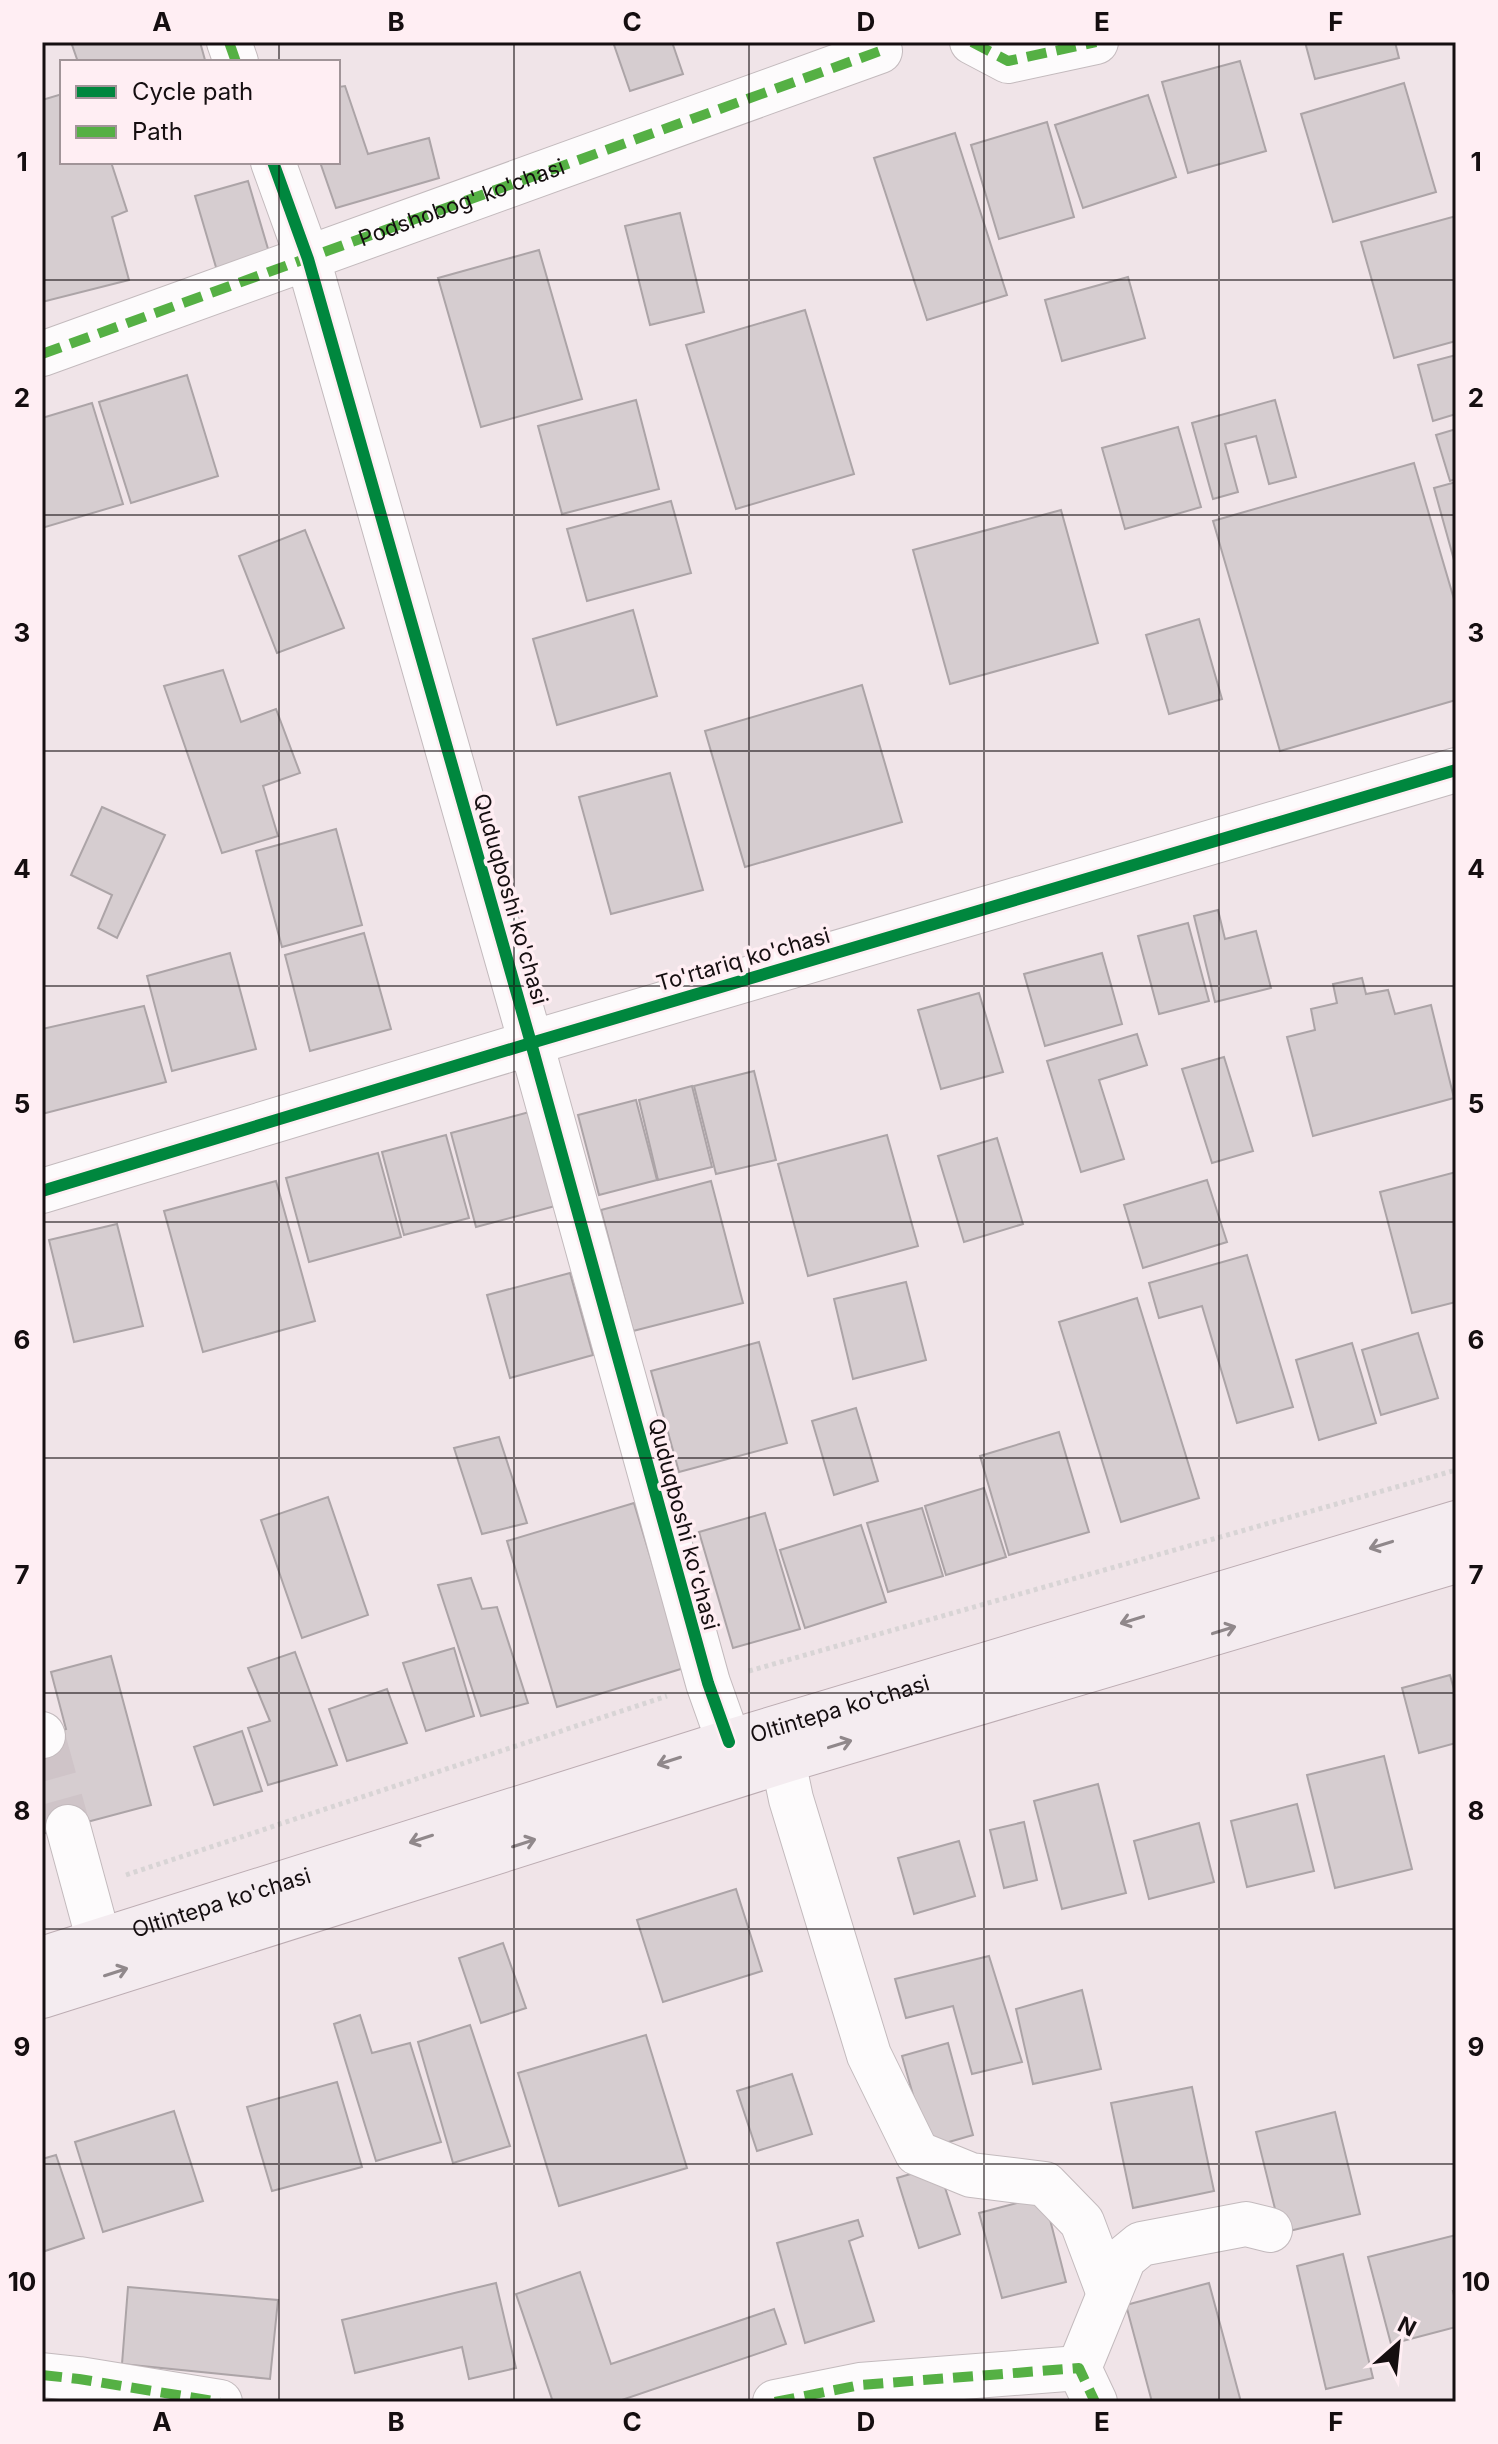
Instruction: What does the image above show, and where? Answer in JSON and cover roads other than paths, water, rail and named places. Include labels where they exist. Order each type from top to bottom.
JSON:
[{"type":"main road","name":"Oltintepa ko'chasi","points":[[42,1996],[734,1758],[1456,1523]]},
{"type":"main road","name":"Oltintepa ko'chasi","points":[[42,1959],[734,1758],[783,1761],[1456,1561]]},
{"type":"street","points":[[972,42],[1008,61],[1096,42]]},
{"type":"street","name":"Podshobog' ko'chasi","points":[[42,354],[880,51]]},
{"type":"street","name":"Quduqboshi ko'chasi","points":[[274,164],[308,259],[531,1043],[708,1683],[734,1758]]},
{"type":"street","name":"To'rtariq ko'chasi","points":[[42,1191],[1456,770]]},
{"type":"street","points":[[783,1761],[791,1799],[869,2055],[917,2153],[971,2175],[1045,2184],[1082,2222],[1109,2294]]},
{"type":"street","points":[[68,1827],[99,1941]]},
{"type":"street","points":[[775,2402],[860,2385],[1087,2385],[1109,2294],[1124,2258],[1141,2244],[1246,2224],[1270,2230]]},
{"type":"street","points":[[42,2375],[220,2402]]},
{"type":"tunnel","points":[[43,1736],[68,1827]]}]
